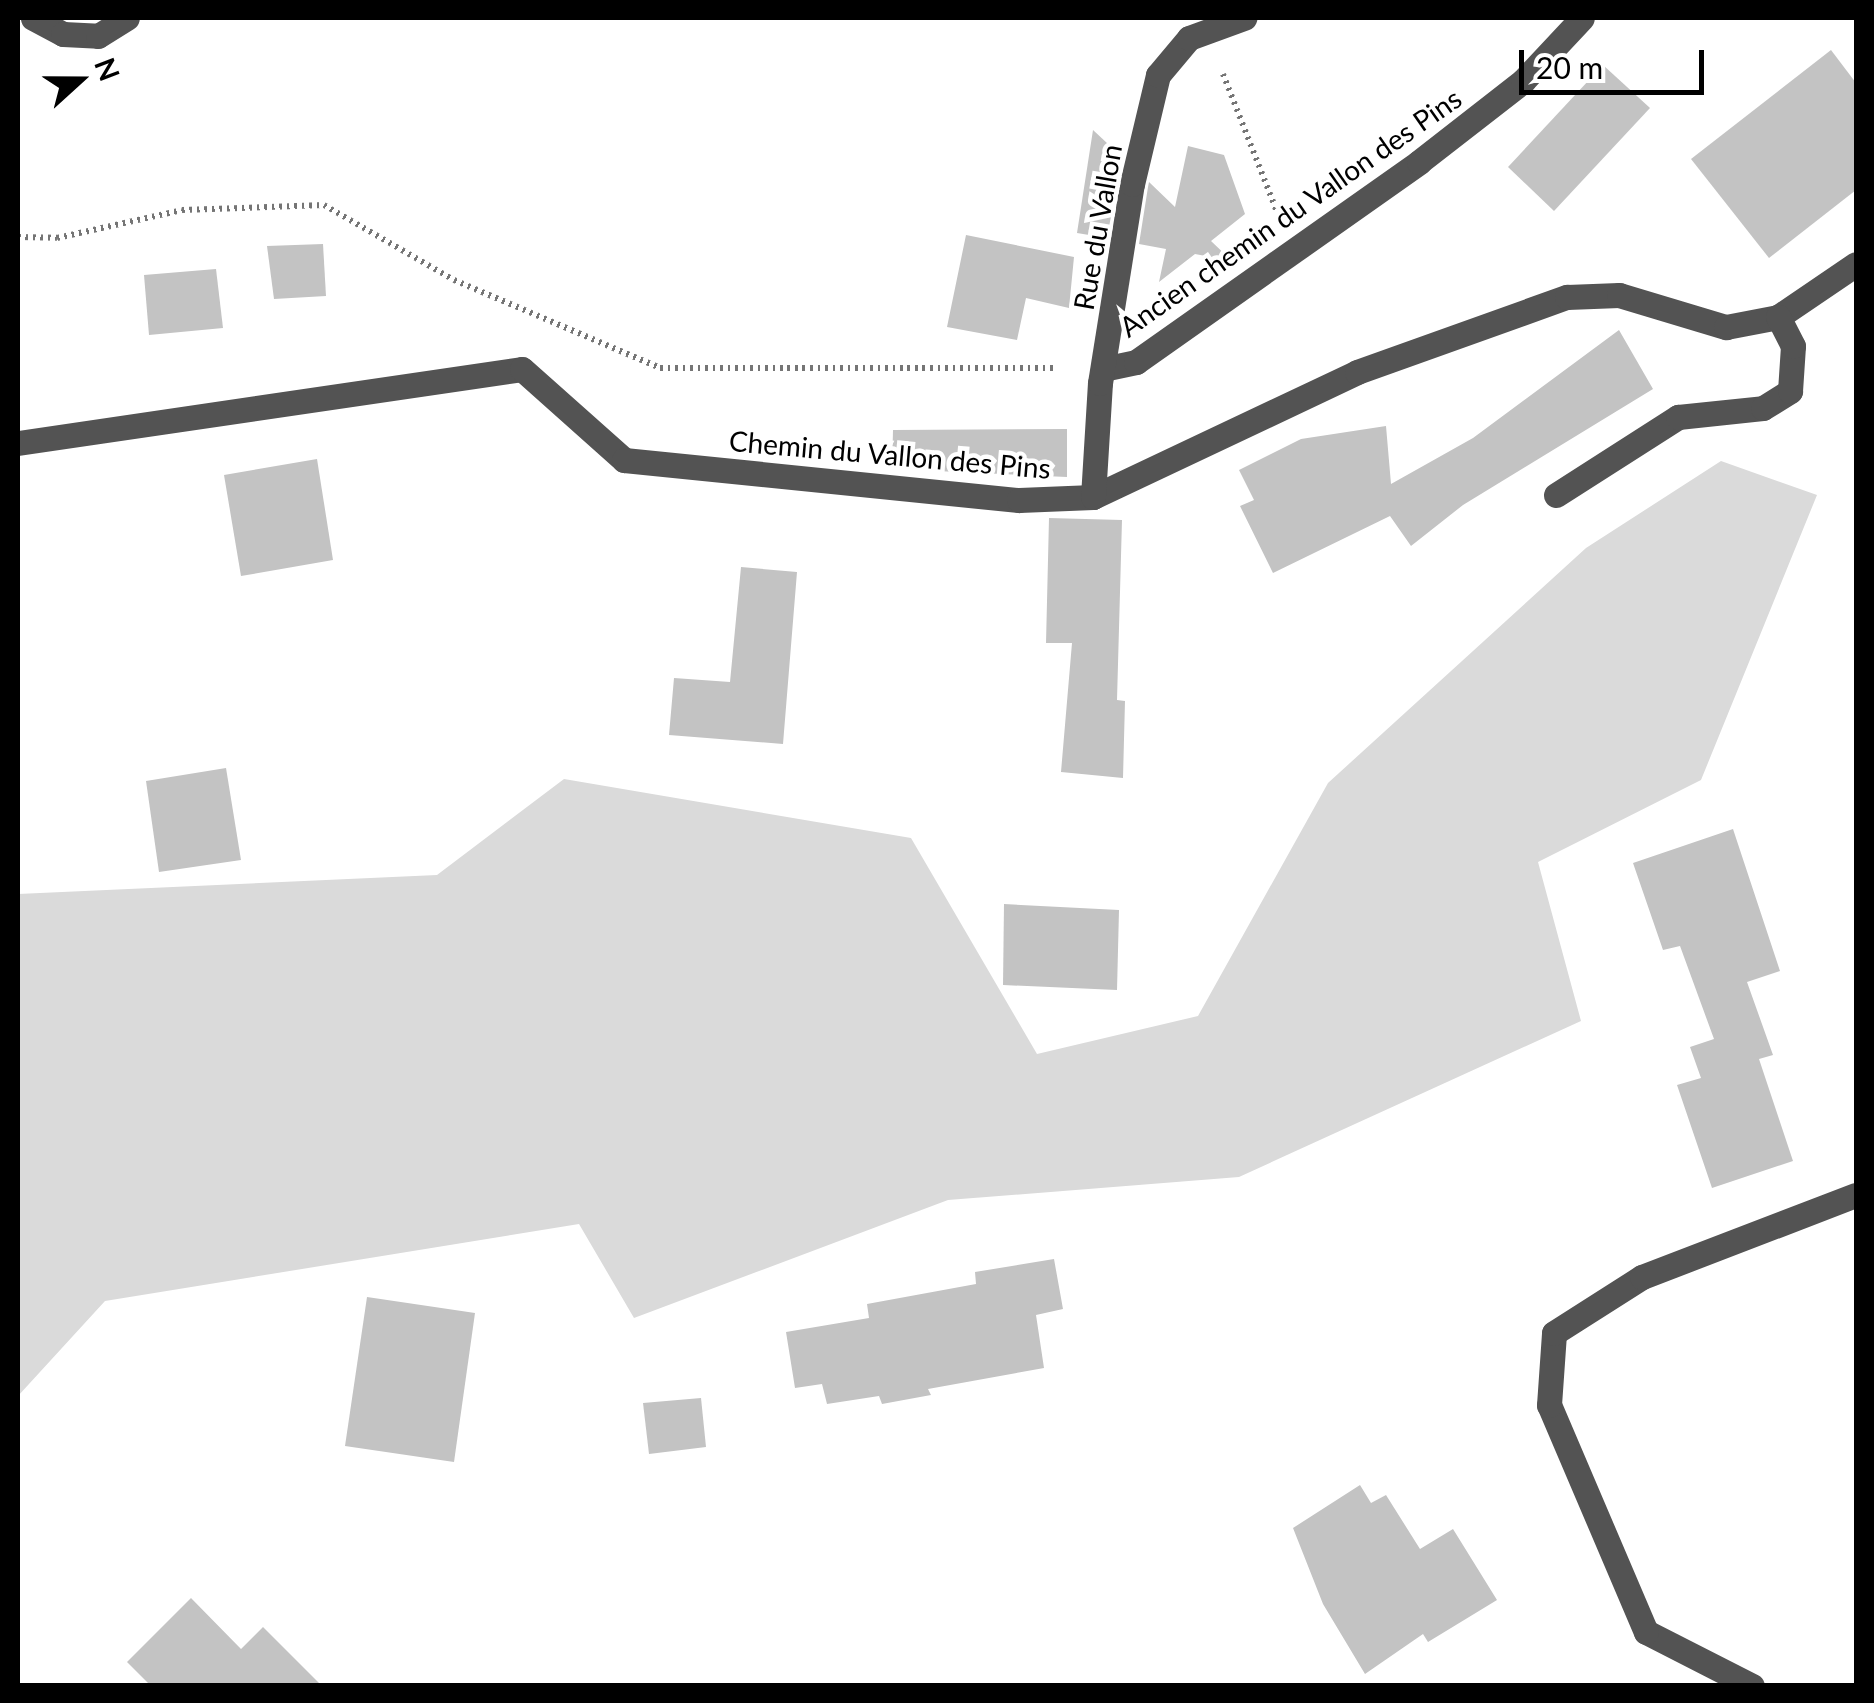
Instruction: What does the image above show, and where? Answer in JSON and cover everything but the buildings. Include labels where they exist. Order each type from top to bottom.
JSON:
[{"type":"street","points":[[33,18],[63,34],[98,36],[126,18]]},
{"type":"street","name":"Rue du Vallon","points":[[1093,497],[1103,369],[1158,76],[1189,38],[1244,18]]},
{"type":"street","name":"Ancien chemin du Vallon des Pins","points":[[1103,369],[1136,362],[1292,250],[1523,80],[1582,18]]},
{"type":"street","name":"Chemin du Vallon des Pins","points":[[18,444],[522,369],[624,460],[1020,500],[1093,497],[1357,372],[1567,297],[1620,295],[1726,327],[1778,316],[1856,264]]},
{"type":"street","points":[[1556,495],[1678,417],[1763,408],[1790,391],[1793,346],[1778,316]]},
{"type":"street","points":[[1752,1686],[1646,1632],[1549,1404],[1554,1333],[1642,1277],[1856,1194]]},
{"type":"path","points":[[1206,31],[1292,250]]},
{"type":"path","name":"Ancien chemin du Vallon des Pins","points":[[18,238],[58,238],[182,210],[324,205],[454,280],[660,368],[1103,369]]},
{"type":"shaded area","points":[[1721,461],[1817,495],[1701,780],[1538,862],[1581,1021],[1239,1177],[948,1200],[634,1318],[579,1224],[105,1301],[18,1396],[18,894],[437,875],[564,779],[911,838],[1037,1054],[1198,1016],[1328,783],[1586,548]]}]
